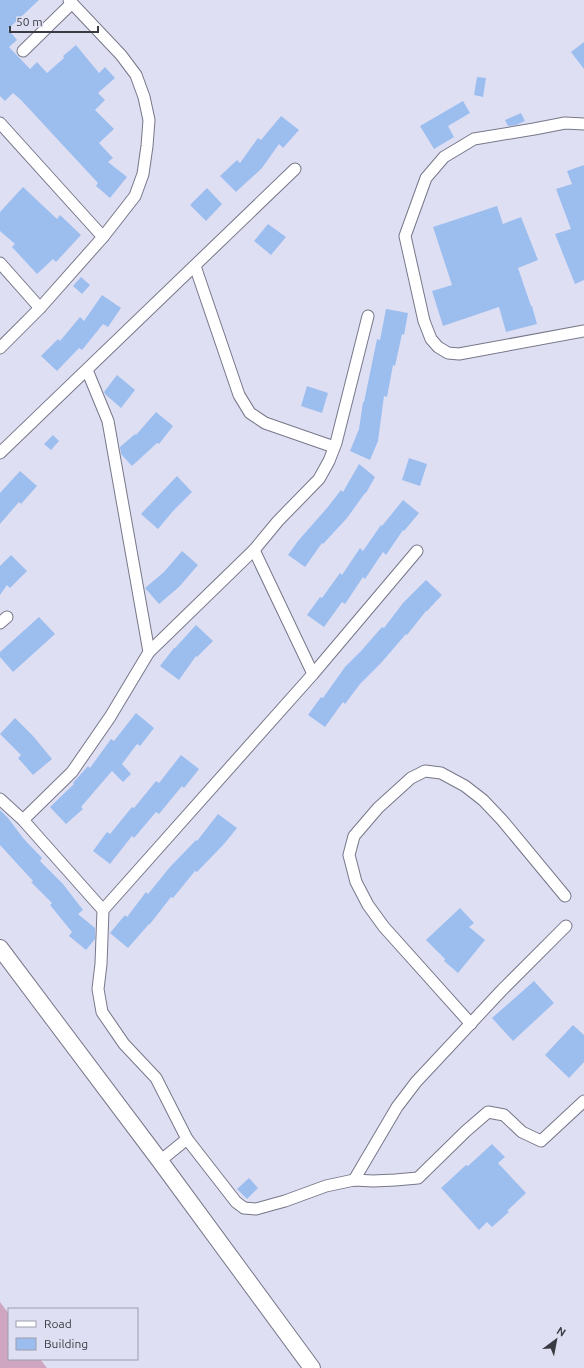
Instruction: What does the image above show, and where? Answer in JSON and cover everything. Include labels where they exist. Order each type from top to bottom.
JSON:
[{"type":"main road","points":[[0,948],[160,1161],[312,1368]]},
{"type":"street","points":[[0,348],[40,308],[104,237],[134,196],[143,174],[147,146],[149,120],[144,97],[136,75],[121,55],[71,2],[23,52]]},
{"type":"street","points":[[0,123],[104,237]]},
{"type":"street","points":[[584,124],[565,123],[474,139],[444,157],[426,178],[405,236],[424,321],[431,340],[438,347],[448,353],[459,354],[584,330]]},
{"type":"street","points":[[0,453],[296,170]]},
{"type":"street","points":[[0,263],[40,308]]},
{"type":"street","points":[[194,266],[239,395],[250,413],[265,423],[334,447]]},
{"type":"street","points":[[23,820],[72,772],[110,717],[149,652],[254,550],[278,521],[318,478],[329,461],[334,447],[368,316]]},
{"type":"street","points":[[87,370],[108,421],[149,652]]},
{"type":"street","points":[[254,550],[313,674]]},
{"type":"street","points":[[417,551],[313,674],[103,910],[101,964],[98,989],[102,1012],[124,1044],[156,1078],[187,1139],[236,1202],[244,1208],[256,1209],[285,1201],[326,1186],[354,1180],[395,1180],[418,1178],[466,1131],[488,1112],[504,1115],[522,1132],[541,1141],[584,1101]]},
{"type":"street","points":[[470,1024],[384,927],[368,905],[356,882],[349,854],[354,836],[378,808],[411,778],[425,771],[441,773],[465,786],[483,800],[502,820],[565,896]]},
{"type":"street","points":[[0,799],[23,820],[103,910]]},
{"type":"street","points":[[354,1180],[397,1107],[416,1082],[470,1024],[566,926]]},
{"type":"street","points":[[160,1161],[187,1139]]},
{"type":"shaded area","points":[[0,1302],[8,1313],[8,1360],[41,1360],[47,1368],[0,1368]]},
{"type":"building","points":[[0,0],[39,0],[8,29],[17,40],[9,47],[30,69],[37,62],[47,73],[76,45],[99,73],[105,67],[115,78],[98,93],[105,100],[95,110],[114,129],[99,143],[113,158],[108,162],[127,177],[110,198],[96,186],[98,183],[21,100],[13,93],[5,101],[0,96]]},
{"type":"building","points":[[584,42],[584,69],[571,52]]},
{"type":"building","points":[[477,77],[486,78],[483,97],[474,95]]},
{"type":"building","points":[[463,101],[470,113],[448,126],[454,137],[434,149],[420,126]]},
{"type":"building","points":[[521,113],[525,121],[516,125],[508,126],[505,120]]},
{"type":"building","points":[[281,116],[299,130],[283,148],[279,144],[262,168],[236,192],[220,176],[237,160],[240,163],[258,138],[261,140]]},
{"type":"building","points":[[584,165],[584,280],[575,284],[555,234],[571,229],[556,189],[572,184],[567,171]]},
{"type":"building","points":[[23,187],[57,219],[60,215],[81,235],[56,262],[53,259],[37,274],[12,247],[15,244],[0,231],[0,212]]},
{"type":"building","points":[[207,188],[222,204],[206,221],[190,205]]},
{"type":"building","points":[[497,206],[503,224],[521,217],[538,260],[518,268],[537,324],[506,332],[499,307],[443,326],[432,291],[452,285],[433,227]]},
{"type":"building","points":[[268,224],[286,237],[271,255],[254,241]]},
{"type":"building","points":[[81,277],[90,285],[82,294],[73,286]]},
{"type":"building","points":[[102,295],[121,308],[108,327],[103,324],[82,350],[79,348],[57,371],[41,356],[58,339],[60,341],[80,317],[84,321]]},
{"type":"building","points":[[386,309],[408,313],[404,335],[402,334],[395,366],[393,365],[387,397],[384,396],[378,441],[370,460],[350,451],[359,429],[363,402],[377,339],[380,340]]},
{"type":"building","points":[[117,375],[135,390],[121,408],[104,392]]},
{"type":"building","points":[[307,386],[328,393],[322,413],[301,406]]},
{"type":"building","points":[[156,412],[173,426],[159,444],[157,443],[132,466],[121,454],[120,447],[135,434],[136,435]]},
{"type":"building","points":[[53,435],[59,441],[51,450],[44,444]]},
{"type":"building","points":[[409,458],[427,464],[420,486],[402,480]]},
{"type":"building","points":[[359,464],[375,477],[366,493],[347,518],[323,544],[322,543],[305,567],[288,555],[341,490],[343,492]]},
{"type":"building","points":[[20,471],[37,486],[21,504],[19,502],[0,524],[0,493]]},
{"type":"building","points":[[177,476],[192,492],[158,529],[141,514]]},
{"type":"building","points":[[403,500],[419,513],[404,531],[403,530],[386,555],[383,552],[365,579],[363,577],[345,604],[342,602],[324,627],[307,615],[320,597],[322,598],[340,573],[342,575],[360,548],[363,551],[381,525],[382,526]]},
{"type":"building","points":[[182,551],[198,565],[179,587],[159,604],[145,588],[164,572]]},
{"type":"building","points":[[11,555],[27,571],[10,588],[7,585],[0,595],[0,566]]},
{"type":"building","points":[[426,580],[442,595],[426,611],[407,635],[406,634],[381,663],[360,684],[345,704],[343,702],[325,727],[308,715],[321,697],[323,698],[345,667],[382,627],[384,628],[403,603]]},
{"type":"building","points":[[39,617],[55,634],[13,672],[0,657],[0,652]]},
{"type":"building","points":[[196,625],[213,641],[197,657],[196,656],[179,680],[160,666],[174,648]]},
{"type":"building","points":[[136,713],[154,728],[140,746],[137,744],[122,764],[131,774],[123,782],[112,771],[81,807],[83,809],[66,824],[50,807],[74,784],[73,783],[88,766],[90,768],[111,739],[114,741]]},
{"type":"building","points":[[15,718],[33,736],[52,759],[33,775],[18,758],[21,755],[0,734]]},
{"type":"building","points":[[181,755],[199,769],[184,788],[182,786],[159,814],[156,812],[134,838],[132,836],[110,864],[93,851],[107,832],[110,834],[156,781],[159,783]]},
{"type":"building","points":[[0,810],[42,858],[40,861],[63,884],[83,910],[78,914],[95,928],[95,939],[86,950],[69,936],[72,932],[50,905],[52,903],[31,882],[33,881],[0,845]]},
{"type":"building","points":[[218,814],[237,828],[197,872],[195,871],[173,898],[171,897],[150,924],[128,948],[110,933],[125,915],[127,917],[146,892],[148,894],[170,867],[196,840],[197,841]]},
{"type":"building","points":[[460,908],[474,923],[469,927],[485,940],[458,973],[444,961],[445,959],[426,940]]},
{"type":"building","points":[[534,981],[554,1003],[513,1041],[492,1018]]},
{"type":"building","points":[[573,1025],[584,1035],[584,1062],[569,1078],[545,1055]]},
{"type":"building","points":[[492,1144],[505,1157],[498,1163],[526,1193],[507,1211],[509,1212],[492,1227],[487,1222],[479,1230],[441,1188]]},
{"type":"building","points":[[249,1178],[258,1188],[247,1199],[237,1189]]}]
